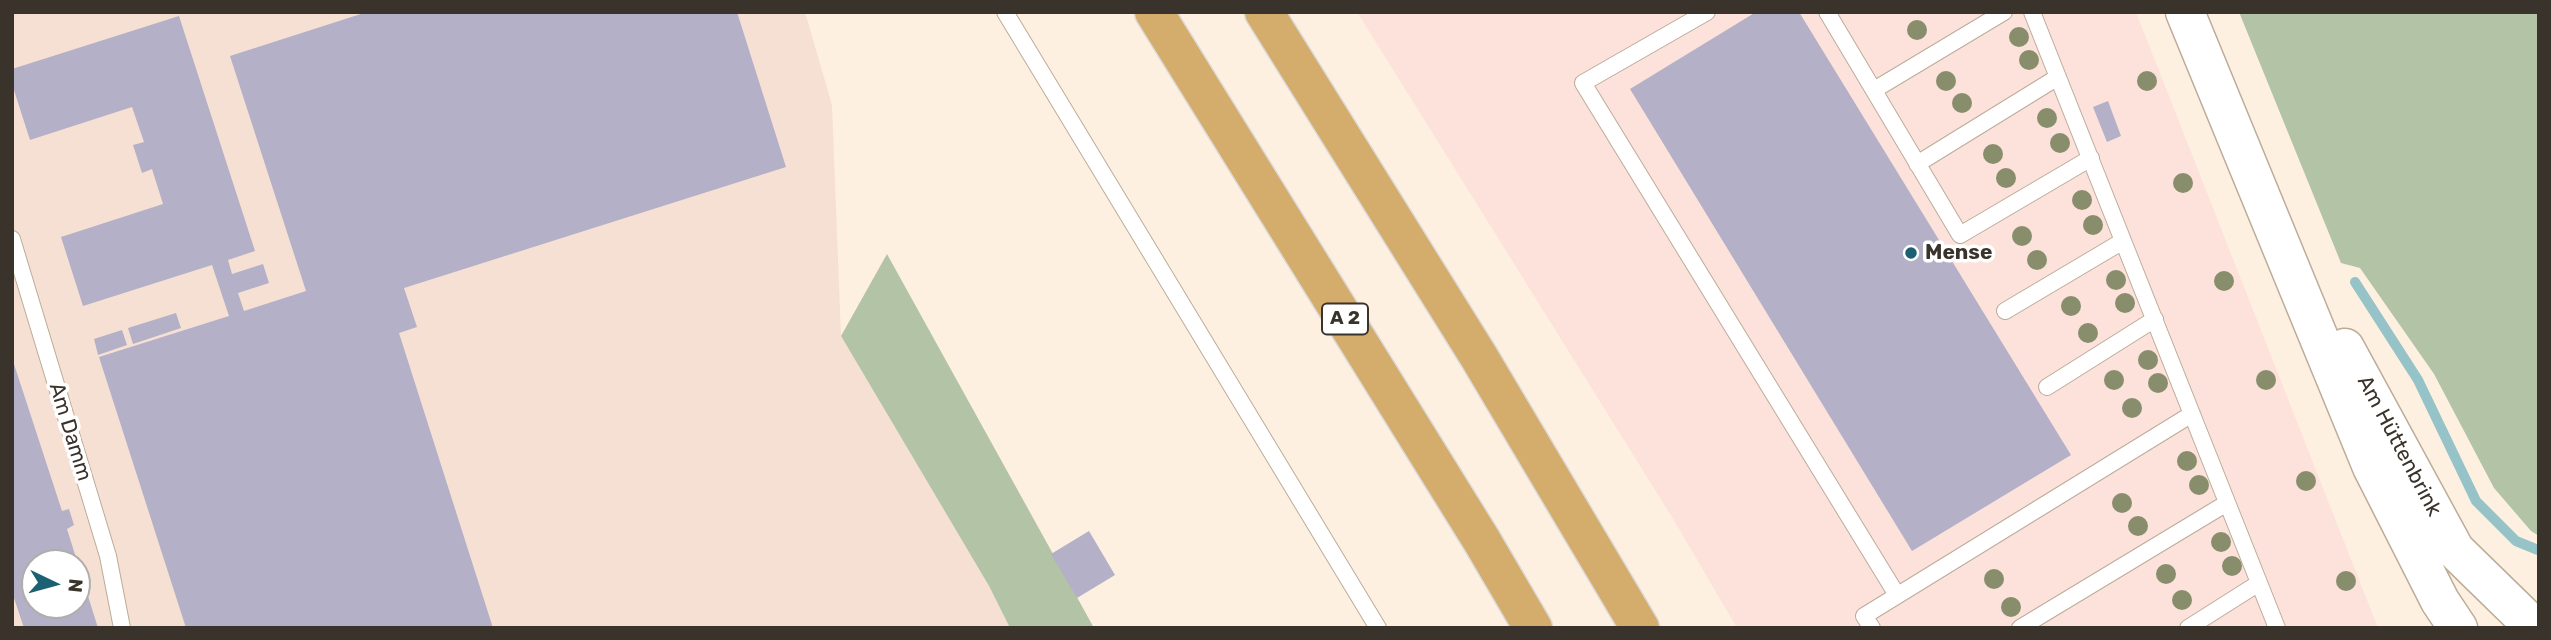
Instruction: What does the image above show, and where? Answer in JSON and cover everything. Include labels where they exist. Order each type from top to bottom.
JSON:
[{"type":"highway","name":"A 2","points":[[1154,12],[1482,541],[1533,628]]},
{"type":"highway","points":[[1264,12],[1479,357],[1640,628]]},
{"type":"street","name":"Am Hüttenbrink","points":[[2185,12],[2372,467],[2440,601],[2458,628]]},
{"type":"street","name":"Am Hüttenbrink","points":[[2281,249],[2348,352],[2455,550],[2535,628]]},
{"type":"lane","points":[[1005,12],[1378,628]]},
{"type":"lane","points":[[1707,12],[1584,83],[1897,595]]},
{"type":"lane","points":[[1874,90],[2004,12]]},
{"type":"lane","points":[[2032,12],[2277,628]]},
{"type":"lane","points":[[1834,14],[1874,90],[1960,235],[2091,158]]},
{"type":"lane","points":[[1917,164],[2058,77]]},
{"type":"lane","name":"Am Damm","points":[[12,239],[108,556],[122,628]]},
{"type":"lane","points":[[2005,311],[2123,241]]},
{"type":"lane","points":[[2047,387],[2155,319]]},
{"type":"lane","points":[[1871,628],[1864,616],[2192,414]]},
{"type":"lane","points":[[2020,628],[2227,503]]},
{"type":"lane","points":[[2188,628],[2259,583]]},
{"type":"shaded area","points":[[12,12],[805,12],[832,105],[841,336],[989,586],[1010,628],[12,628]]},
{"type":"shaded area","points":[[1357,12],[2136,12],[2378,628],[1737,628],[1675,522]]},
{"type":"green space","points":[[2239,12],[2539,12],[2539,536],[2531,531],[2494,488],[2434,374],[2360,268],[2341,263]]},
{"type":"green space","points":[[887,254],[1094,628],[1010,628],[989,586],[841,336]]},
{"type":"building","points":[[367,12],[737,12],[786,167],[404,288],[417,327],[399,333],[493,628],[186,628],[99,357],[229,316],[212,265],[83,306],[61,237],[163,204],[152,169],[142,173],[133,145],[144,142],[132,107],[30,140],[12,84],[12,69],[179,16],[255,251],[228,260],[232,274],[263,264],[269,283],[238,293],[244,311],[306,291],[230,56]]},
{"type":"building","points":[[1756,12],[1799,12],[2071,455],[1912,551],[1630,89]]},
{"type":"building","points":[[2108,101],[2121,136],[2107,142],[2093,107]]},
{"type":"building","points":[[176,313],[181,328],[133,344],[128,328]]},
{"type":"building","points":[[122,330],[127,345],[98,355],[94,339]]},
{"type":"building","points":[[12,358],[62,511],[69,509],[74,525],[67,529],[73,549],[21,549],[21,619],[12,592]]},
{"type":"building","points":[[1089,531],[1115,575],[1077,598],[1051,554]]},
{"type":"building","points":[[91,606],[98,628],[24,628],[21,619],[91,619]]},
{"type":"waterway","points":[[2355,282],[2418,380],[2476,501],[2516,541],[2538,550]]},
{"type":"place","name":"Mense","points":[[1911,253]]}]
